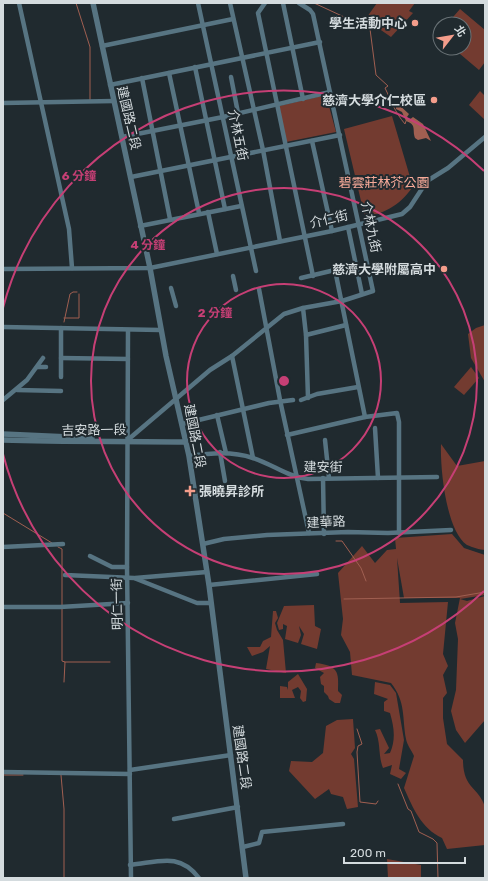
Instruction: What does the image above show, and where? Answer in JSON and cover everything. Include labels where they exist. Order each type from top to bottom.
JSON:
[{"type":"street","points":[[19,3],[69,228],[72,268]]},
{"type":"street","name":"建國路二段","points":[[93,3],[150,268],[160,330],[189,456],[209,585],[246,878]]},
{"type":"street","name":"介林五街","points":[[198,3],[204,25],[256,272]]},
{"type":"street","points":[[230,3],[263,150],[280,241]]},
{"type":"street","points":[[265,3],[258,14],[313,276]]},
{"type":"street","points":[[283,3],[303,99]]},
{"type":"street","name":"介林九街","points":[[299,3],[310,10],[313,14],[320,42],[373,291],[362,294]]},
{"type":"street","points":[[102,46],[233,18]]},
{"type":"street","points":[[110,85],[320,42]]},
{"type":"street","points":[[195,67],[225,209]]},
{"type":"street","points":[[169,73],[199,213]]},
{"type":"street","points":[[231,77],[238,113]]},
{"type":"street","points":[[142,78],[170,219]]},
{"type":"street","points":[[122,137],[223,117],[330,92]]},
{"type":"street","points":[[3,103],[114,101]]},
{"type":"street","points":[[131,177],[340,135]]},
{"type":"street","name":"介仁街","points":[[3,269],[150,268],[332,231],[402,214],[410,207],[428,181],[448,168],[485,137]]},
{"type":"street","points":[[312,141],[332,231]]},
{"type":"street","points":[[140,226],[199,213],[241,206]]},
{"type":"street","points":[[208,212],[216,254]]},
{"type":"street","points":[[128,439],[210,370],[232,356],[267,326],[284,314],[303,308],[342,301],[362,294],[348,227]]},
{"type":"street","points":[[301,278],[335,270],[365,418]]},
{"type":"street","points":[[233,276],[236,290]]},
{"type":"street","points":[[171,288],[176,306]]},
{"type":"street","points":[[259,289],[280,402],[308,533]]},
{"type":"street","points":[[303,308],[306,335],[308,398]]},
{"type":"street","points":[[306,335],[346,325]]},
{"type":"street","points":[[3,327],[160,330]]},
{"type":"street","points":[[61,328],[61,377]]},
{"type":"street","name":"明仁一街","points":[[128,330],[127,567],[131,878]]},
{"type":"street","points":[[232,356],[254,458]]},
{"type":"street","points":[[3,400],[17,390],[43,358]]},
{"type":"street","points":[[61,358],[128,359]]},
{"type":"street","points":[[37,367],[46,367]]},
{"type":"street","points":[[301,400],[317,394],[358,387]]},
{"type":"street","points":[[17,390],[61,391]]},
{"type":"street","points":[[182,424],[243,409],[293,400]]},
{"type":"street","points":[[287,435],[365,418],[396,413],[399,422],[398,533]]},
{"type":"street","points":[[217,415],[226,453]]},
{"type":"street","points":[[375,428],[378,478]]},
{"type":"street","name":"吉安路一段","points":[[3,434],[185,440]]},
{"type":"street","name":"吉安路一段","points":[[3,440],[61,442],[128,439]]},
{"type":"street","points":[[324,440],[326,478],[324,534]]},
{"type":"street","points":[[220,452],[225,481]]},
{"type":"street","name":"建安街","points":[[189,456],[220,452],[254,458],[297,478],[437,477]]},
{"type":"street","name":"建華路","points":[[203,544],[224,539],[308,533],[398,533],[451,530]]},
{"type":"street","points":[[3,547],[62,544]]},
{"type":"street","points":[[90,556],[112,567],[127,567]]},
{"type":"street","points":[[134,578],[207,572]]},
{"type":"street","points":[[209,585],[317,574]]},
{"type":"street","points":[[65,575],[134,578],[197,603],[211,603]]},
{"type":"street","points":[[3,607],[128,603]]},
{"type":"street","points":[[3,772],[130,772],[231,754]]},
{"type":"street","points":[[174,819],[238,807]]},
{"type":"street","points":[[243,847],[259,843],[262,832],[343,824]]},
{"type":"street","points":[[130,865],[176,860],[191,868],[199,878]]},
{"type":"green space","points":[[377,3],[415,3],[409,11],[413,13],[391,37],[378,28],[367,17]]},
{"type":"green space","points":[[460,9],[468,16],[454,16]]},
{"type":"green space","points":[[472,19],[485,30],[485,62],[479,70],[462,56],[472,56]]},
{"type":"green space","points":[[480,91],[485,96],[485,120],[469,105]]},
{"type":"green space","points":[[326,95],[336,132],[286,142],[279,106]]},
{"type":"green space","name":"碧雲莊林芥公園","points":[[392,116],[410,177],[418,179],[402,200],[383,212],[365,218],[344,129]]},
{"type":"green space","points":[[485,325],[485,382],[471,358],[468,334],[476,328]]},
{"type":"green space","points":[[471,367],[479,378],[464,395],[454,387]]},
{"type":"green space","points":[[441,444],[457,466],[485,461],[485,550],[467,545],[460,538],[454,527],[449,513],[443,483]]},
{"type":"green space","points":[[452,534],[464,548],[485,555],[485,595],[460,599],[467,601],[485,596],[485,720],[465,743],[456,730],[451,711],[456,690],[458,639],[455,623],[460,598],[404,598],[397,558],[400,603],[448,602],[443,654],[448,666],[443,675],[447,693],[443,698],[443,718],[447,744],[463,760],[464,770],[468,782],[479,795],[486,811],[485,845],[447,849],[442,838],[428,829],[418,817],[404,788],[414,756],[408,746],[403,710],[396,690],[391,683],[352,675],[350,652],[341,635],[343,619],[338,573],[362,546],[375,563],[387,550],[396,549],[395,538]]},
{"type":"green space","points":[[314,605],[315,626],[321,629],[317,649],[301,644],[304,634],[299,626],[301,635],[298,643],[285,639],[287,626],[283,624],[283,629],[279,630],[277,623],[284,606]]},
{"type":"green space","points":[[273,611],[276,611],[278,618],[275,623],[283,640],[286,673],[266,669],[270,646],[263,652],[252,656],[247,647],[260,647],[263,641],[271,637]]},
{"type":"green space","points":[[316,663],[329,666],[336,671],[338,691],[342,695],[340,703],[335,703],[329,699],[324,692],[324,686],[321,684],[320,677],[324,673],[315,668]]},
{"type":"green space","points":[[298,674],[307,689],[306,701],[303,702],[300,698],[301,691],[298,687],[292,690],[295,698],[280,698],[280,686],[287,687],[288,690],[288,682]]},
{"type":"green space","points":[[375,682],[390,685],[396,693],[404,740],[399,769],[406,773],[401,779],[390,774],[392,765],[383,768],[381,763],[378,739],[375,730],[380,729],[389,748],[384,754],[390,753],[394,733],[390,713],[384,711],[384,702],[388,699],[374,694]]},
{"type":"green space","points":[[353,719],[355,748],[351,754],[354,759],[358,807],[347,809],[343,797],[331,794],[329,789],[315,799],[289,771],[291,761],[312,762],[323,753],[326,726],[337,720]]},
{"type":"green space","points":[[387,859],[421,865],[421,878],[388,878]]},
{"type":"shaded area","points":[[396,104],[398,104],[409,114],[407,117],[409,120],[413,117],[423,124],[431,141],[426,138],[418,140],[415,138],[412,124],[406,121],[402,112],[396,109]]},
{"type":"waterway","points":[[76,3],[90,47],[90,100]]},
{"type":"waterway","points":[[314,3],[370,29],[376,75],[388,86],[385,88],[398,115],[405,124],[406,121]]},
{"type":"waterway","points":[[64,322],[70,294],[77,292]]},
{"type":"waterway","points":[[64,318],[79,318],[79,294]]},
{"type":"waterway","points":[[3,513],[52,543]]},
{"type":"waterway","points":[[336,541],[342,541],[361,568],[366,581]]},
{"type":"waterway","points":[[58,547],[62,549],[62,605]]},
{"type":"waterway","points":[[344,599],[456,597],[485,592]]},
{"type":"waterway","points":[[62,609],[62,661],[65,662],[64,682]]},
{"type":"waterway","points":[[65,662],[110,662]]},
{"type":"waterway","points":[[357,729],[362,744],[358,746],[357,752],[360,802],[376,804],[378,801]]},
{"type":"waterway","points":[[3,775],[23,775]]},
{"type":"waterway","points":[[61,775],[64,809],[64,878]]},
{"type":"waterway","points":[[398,784],[419,832],[433,839],[437,843],[438,878]]},
{"type":"place","name":"學生活動中心","points":[[415,23]]},
{"type":"place","name":"慈濟大學介仁校區","points":[[434,100]]},
{"type":"place","name":"慈濟大學附屬高中","points":[[444,269]]},
{"type":"place","name":"張曉昇診所","points":[[190,491]]}]
